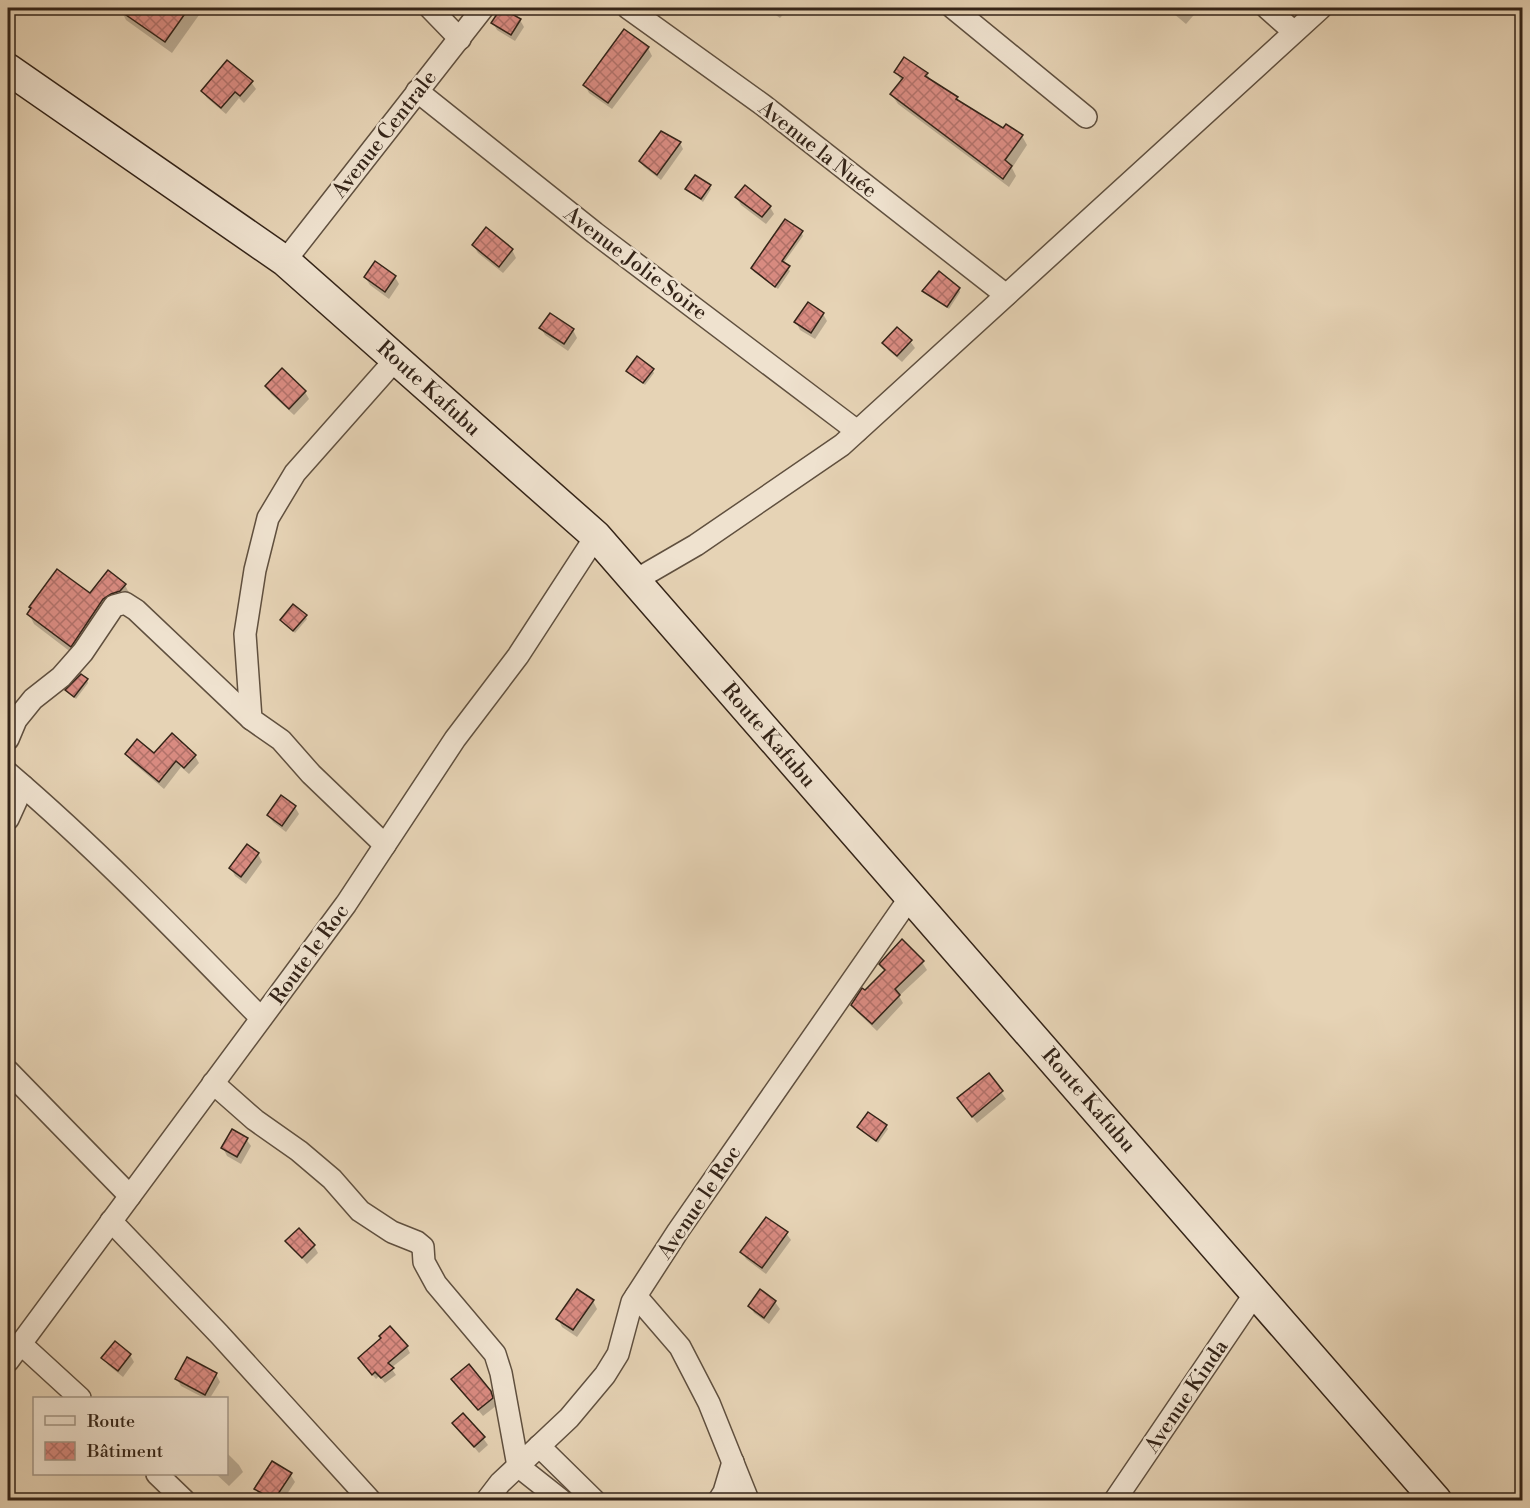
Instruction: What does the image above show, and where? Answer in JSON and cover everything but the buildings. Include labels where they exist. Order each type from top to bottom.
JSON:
[{"type":"main road","name":"Route Kafubu","points":[[8,69],[285,261],[596,536],[1436,1500]]},
{"type":"street","points":[[430,8],[460,39]]},
{"type":"street","name":"Avenue Centrale","points":[[285,261],[483,8]]},
{"type":"street","name":"Avenue la Nuée","points":[[628,8],[763,105],[1006,296]]},
{"type":"street","points":[[953,8],[1086,117]]},
{"type":"street","points":[[1267,8],[1293,31]]},
{"type":"street","points":[[634,581],[696,544],[842,445],[1293,31],[1321,8]]},
{"type":"street","name":"Avenue Jolie Soire","points":[[417,91],[596,233],[857,430]]},
{"type":"street","points":[[251,719],[245,634],[255,570],[268,518],[294,473],[396,359]]},
{"type":"street","name":"Route le Roc","points":[[8,1361],[345,904],[455,739],[518,656],[596,536]]},
{"type":"street","points":[[8,739],[16,720],[33,699],[61,677],[83,652],[114,606],[125,603],[136,610],[251,719],[281,740],[311,774],[385,845]]},
{"type":"street","points":[[8,819],[15,779]]},
{"type":"street","points":[[15,779],[68,825],[157,911],[261,1018]]},
{"type":"street","name":"Avenue le Roc","points":[[487,1500],[500,1483],[569,1418],[605,1375],[618,1354],[632,1302],[678,1231],[911,896]]},
{"type":"street","points":[[8,1071],[130,1196]]},
{"type":"street","points":[[213,1083],[255,1120],[299,1151],[332,1179],[360,1211],[392,1232],[417,1242],[423,1247],[424,1262],[436,1284],[495,1354],[501,1373],[518,1466],[561,1500]]},
{"type":"street","points":[[111,1221],[219,1334],[370,1500]]},
{"type":"street","name":"Avenue Kinda","points":[[1115,1500],[1256,1292]]},
{"type":"street","points":[[636,1296],[680,1347],[709,1403],[748,1500]]},
{"type":"street","points":[[21,1344],[79,1397]]},
{"type":"street","points":[[539,1446],[594,1500]]},
{"type":"street","points":[[720,1500],[733,1462]]},
{"type":"street","points":[[159,1475],[184,1500]]}]
